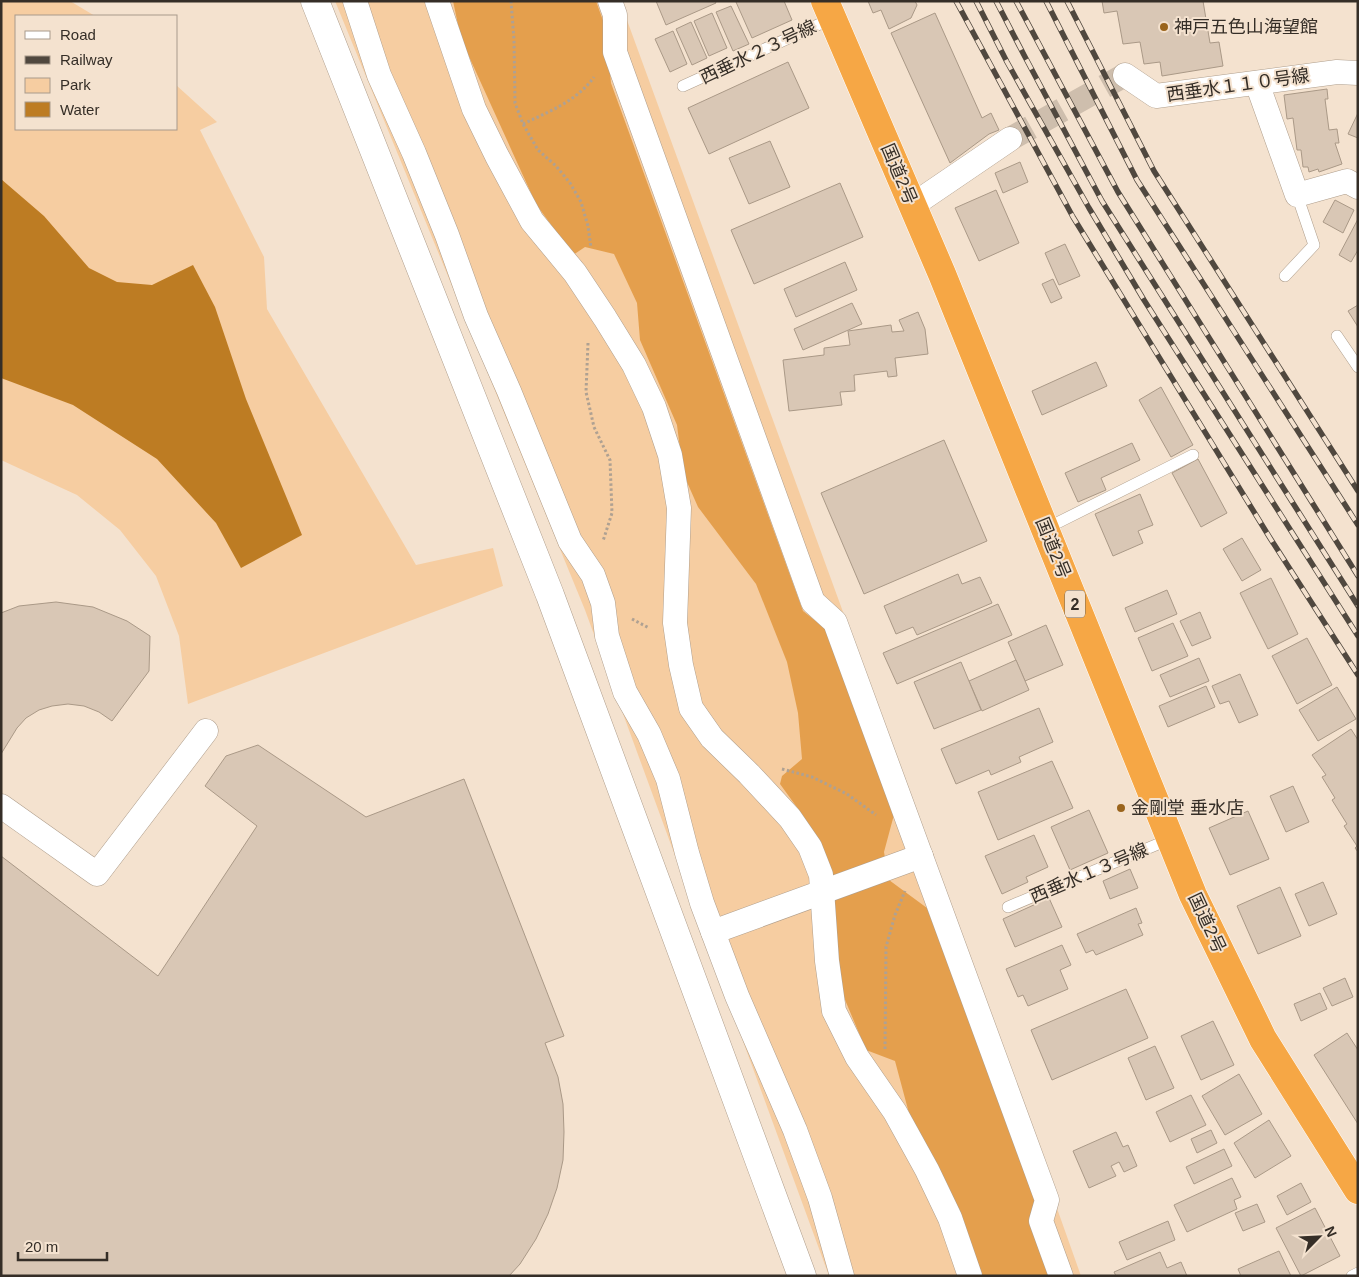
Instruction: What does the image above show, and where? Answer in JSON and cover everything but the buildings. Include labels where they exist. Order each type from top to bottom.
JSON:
[{"type":"highway","name":"国道2号","points":[[829,10],[942,274],[1193,895],[1263,1039],[1358,1190]]},
{"type":"street","points":[[315,1],[550,596],[802,1276]]},
{"type":"street","points":[[355,1],[379,75],[414,153],[447,235],[476,316],[570,541],[592,575],[603,604],[607,636],[625,692],[649,734],[668,780],[702,903],[737,996],[795,1130],[820,1198],[842,1276]]},
{"type":"street","points":[[437,1],[474,109],[497,156],[532,221],[562,256],[588,282],[654,407],[670,455],[680,508],[676,623],[681,665],[692,708],[712,738],[790,818],[810,847],[821,875],[826,961],[834,1011],[857,1058],[895,1112],[926,1170],[950,1218],[970,1276]]},
{"type":"street","points":[[610,1],[615,15],[615,52],[813,602],[835,622],[1047,1200],[1041,1221],[1061,1276]]},
{"type":"street","name":"西垂水１１０号線","points":[[1125,75],[1156,96],[1337,72],[1358,73]]},
{"type":"street","points":[[1257,83],[1297,195],[1347,181],[1358,187]]},
{"type":"street","points":[[913,205],[1010,139]]},
{"type":"street","points":[[588,282],[588,327]]},
{"type":"street","points":[[1,806],[97,874],[206,731]]},
{"type":"street","points":[[713,932],[921,856]]},
{"type":"lane","name":"西垂水２３号線","points":[[683,86],[829,10]]},
{"type":"lane","points":[[1285,276],[1314,245],[1297,195]]},
{"type":"lane","points":[[1336,336],[1358,367]]},
{"type":"lane","points":[[1045,529],[1193,455]]},
{"type":"lane","name":"西垂水１３号線","points":[[1008,906],[1170,839]]},
{"type":"lane","points":[[1352,1276],[1358,1273]]},
{"type":"path","points":[[511,1],[515,103],[523,124],[538,150],[556,166],[570,183],[581,202],[588,226],[592,258],[588,282]]},
{"type":"path","points":[[523,124],[568,102],[592,80],[602,65],[615,52]]},
{"type":"path","points":[[588,327],[586,392],[594,426],[610,460],[612,513],[592,575]]},
{"type":"path","points":[[749,774],[782,769],[812,776],[848,794],[879,817]]},
{"type":"path","points":[[885,1051],[886,947],[903,894],[921,856]]},
{"type":"green space","points":[[1,1],[70,1],[93,15],[15,15],[15,130],[178,130],[178,87],[217,122],[200,130],[264,257],[267,309],[416,565],[493,548],[503,586],[188,704],[179,636],[156,576],[120,530],[77,495],[1,460]]},
{"type":"green space","points":[[335,1],[620,1],[931,853],[1081,1276],[829,1276],[585,610]]},
{"type":"shaded area","points":[[453,1],[596,1],[606,29],[611,83],[803,611],[827,630],[895,811],[884,852],[889,880],[927,908],[1036,1198],[1052,1276],[982,1276],[962,1222],[910,1117],[895,1061],[866,1050],[838,983],[831,869],[804,817],[780,784],[782,776],[802,759],[798,713],[787,662],[756,584],[698,507],[683,473],[677,425],[640,340],[637,303],[614,254],[585,247],[573,255],[536,204],[461,39]]},
{"type":"water","points":[[1,179],[44,216],[89,268],[117,282],[152,285],[193,265],[215,307],[246,399],[302,535],[241,568],[216,523],[157,459],[73,405],[1,378]]},
{"type":"tunnel","points":[[1010,139],[1125,75]]},
{"type":"railway","points":[[956,1],[1073,217],[1270,538],[1358,675]]},
{"type":"railway","points":[[976,1],[1007,62],[1089,208],[1144,300],[1358,636]]},
{"type":"railway","points":[[996,1],[1102,201],[1358,606]]},
{"type":"railway","points":[[1016,1],[1118,192],[1358,576]]},
{"type":"railway","points":[[1046,1],[1137,180],[1358,525]]},
{"type":"railway","points":[[1067,1],[1154,171],[1358,491]]},
{"type":"place","name":"神戸五色山海望館","points":[[1164,27]]},
{"type":"place","name":"金剛堂 垂水店","points":[[1121,808]]}]
